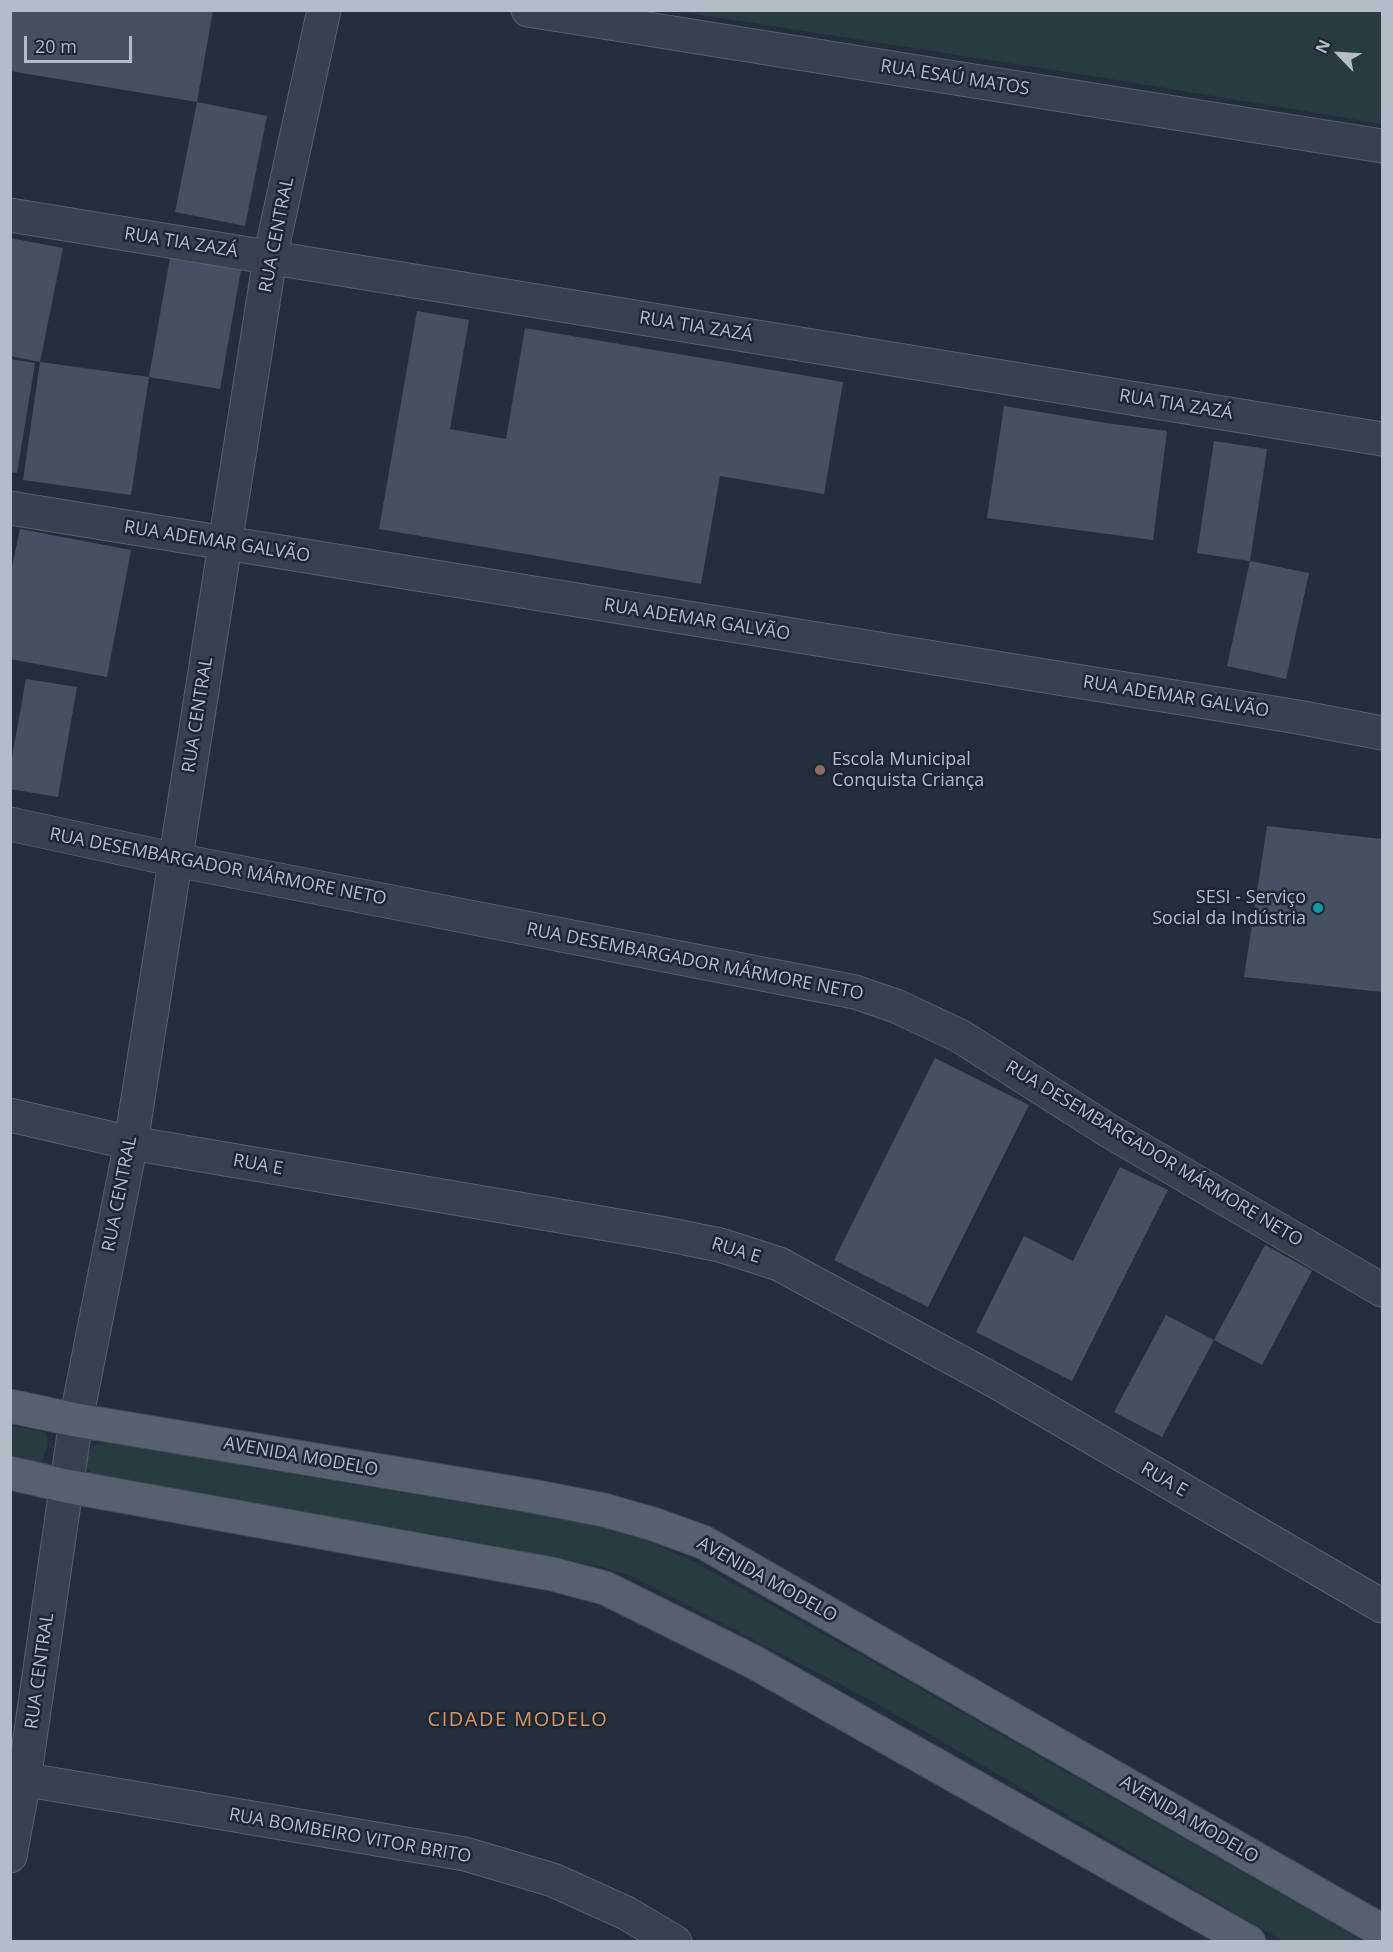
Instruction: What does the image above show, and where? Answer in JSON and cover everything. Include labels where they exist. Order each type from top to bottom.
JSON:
[{"type":"main road","name":"AVENIDA MODELO","points":[[10,1406],[76,1420],[532,1496],[623,1515],[703,1542],[1383,1931]]},
{"type":"main road","points":[[10,1473],[66,1486],[552,1574],[604,1588],[752,1661],[1249,1941]]},
{"type":"street","name":"RUA CENTRAL","points":[[10,1856],[17,1779],[76,1420],[131,1143],[270,258],[324,10]]},
{"type":"street","name":"RUA ESAÚ MATOS","points":[[528,10],[1383,146]]},
{"type":"street","name":"RUA TIA ZAZÁ","points":[[10,215],[1383,439]]},
{"type":"street","name":"RUA ADEMAR GALVÃO","points":[[10,508],[1298,717],[1383,733]]},
{"type":"street","name":"RUA DESEMBARGADOR MÁRMORE NETO","points":[[10,824],[176,860],[855,992],[876,999],[960,1036],[1109,1131],[1383,1290]]},
{"type":"street","name":"RUA E","points":[[10,1115],[131,1143],[660,1233],[720,1245],[778,1264],[997,1382],[1383,1606]]},
{"type":"street","name":"RUA BOMBEIRO VITOR BRITO","points":[[17,1779],[465,1854],[553,1880],[626,1913],[675,1941]]},
{"type":"green space","points":[[676,11],[1382,11],[1382,124],[1105,78]]},
{"type":"green space","points":[[11,1425],[46,1433],[48,1445],[41,1463],[11,1455]]},
{"type":"green space","points":[[106,1440],[202,1456],[249,1467],[605,1526],[648,1541],[696,1563],[884,1668],[1363,1941],[1283,1941],[876,1703],[631,1576],[598,1566],[456,1538],[105,1480],[91,1473],[84,1464],[92,1447]]},
{"type":"building","points":[[10,10],[213,10],[197,102],[10,71]]},
{"type":"building","points":[[197,102],[267,116],[245,226],[175,212]]},
{"type":"building","points":[[10,238],[63,248],[40,362],[10,356]]},
{"type":"building","points":[[171,252],[242,264],[220,389],[149,377]]},
{"type":"building","points":[[417,311],[469,320],[450,429],[506,439],[525,328],[843,382],[824,494],[720,476],[701,584],[379,529]]},
{"type":"building","points":[[10,359],[35,363],[17,473],[10,472]]},
{"type":"building","points":[[40,362],[149,377],[131,495],[23,480]]},
{"type":"building","points":[[1004,406],[1167,431],[1153,540],[987,518]]},
{"type":"building","points":[[1214,441],[1267,449],[1250,561],[1197,553]]},
{"type":"building","points":[[20,529],[131,550],[107,677],[10,659],[10,576]]},
{"type":"building","points":[[1250,561],[1309,573],[1286,679],[1227,666]]},
{"type":"building","points":[[26,679],[77,687],[58,797],[10,789],[10,768]]},
{"type":"building","name":"SESI - Serviço Social da Indústria","points":[[1267,826],[1382,839],[1382,992],[1244,977]]},
{"type":"building","points":[[935,1058],[1029,1105],[928,1307],[834,1260]]},
{"type":"building","points":[[1120,1167],[1168,1190],[1072,1381],[976,1332],[1024,1236],[1073,1261]]},
{"type":"building","points":[[1265,1245],[1312,1271],[1262,1365],[1214,1340]]},
{"type":"building","points":[[1166,1315],[1214,1340],[1162,1437],[1114,1412]]},
{"type":"place","name":"Escola Municipal Conquista Criança","points":[[820,770]]},
{"type":"place","name":"SESI - Serviço Social da Indústria","points":[[1318,908]]},
{"type":"district","name":"CIDADE MODELO","points":[[518,1720]]}]
